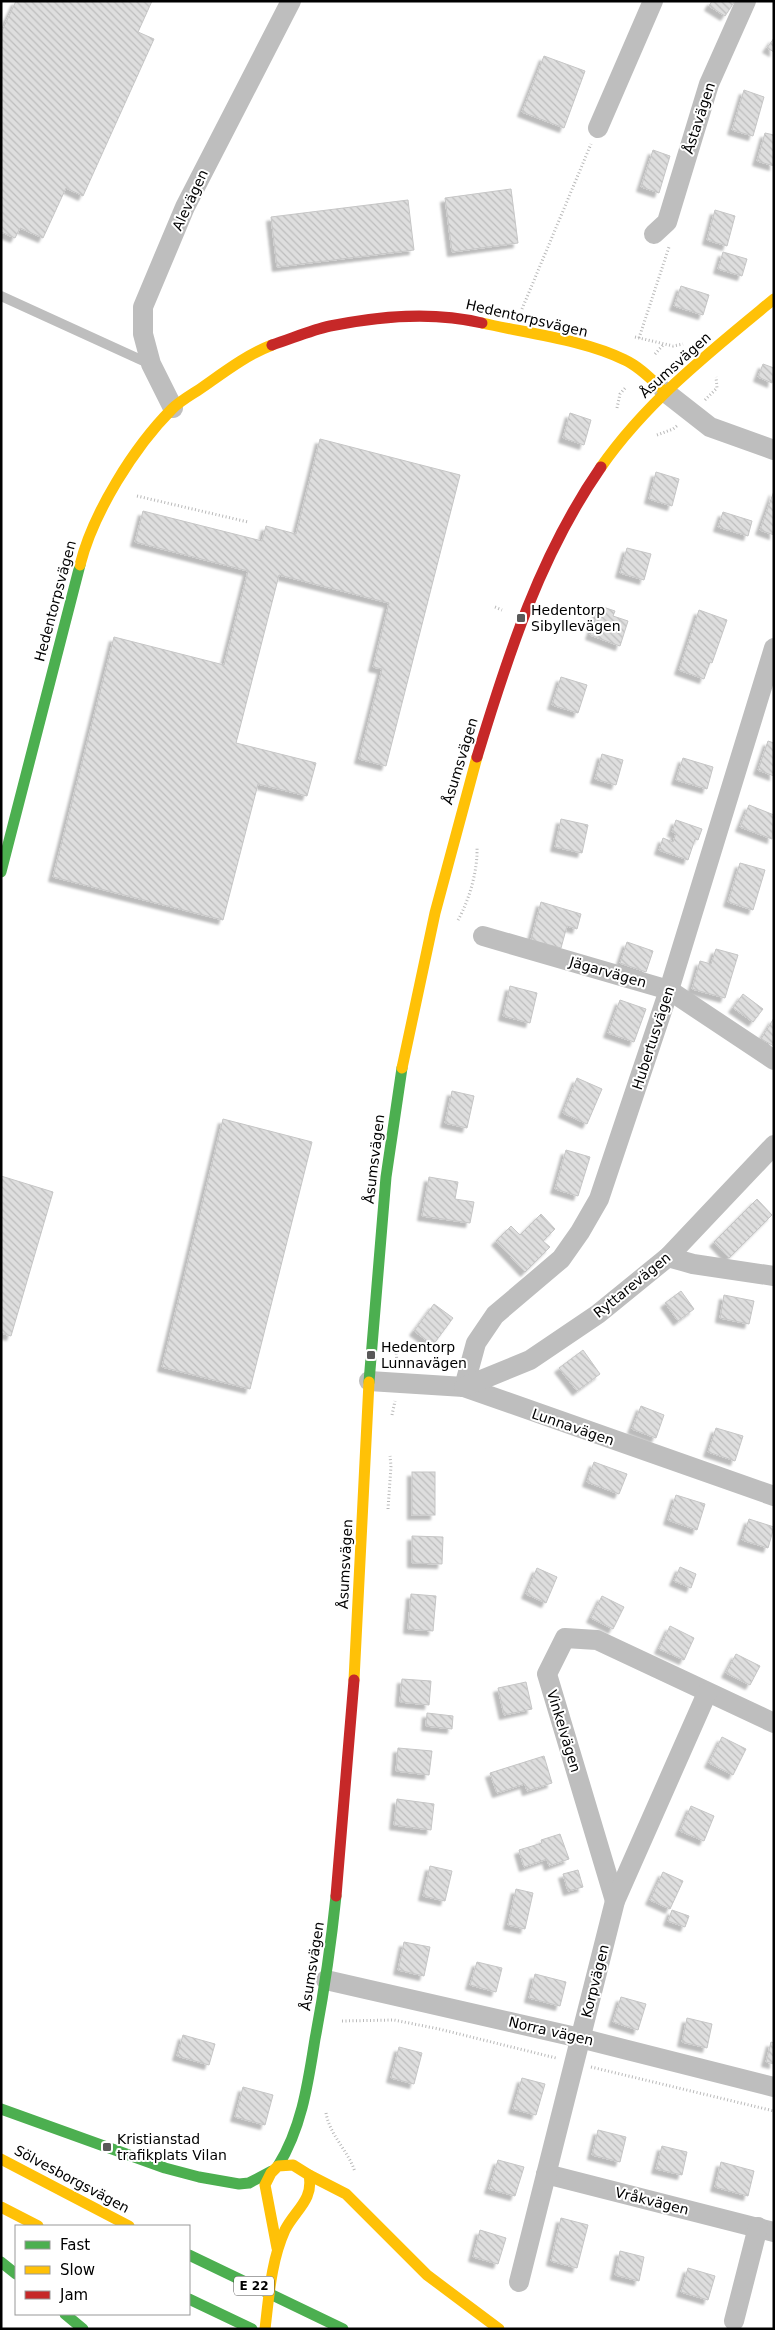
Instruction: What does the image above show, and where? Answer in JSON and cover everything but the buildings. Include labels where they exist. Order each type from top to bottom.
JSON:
[{"type":"main road","name":"Åsumsvägen","points":[[275,2169],[288,2152],[299,2129],[326,1980],[338,1886],[347,1781],[369,1381],[386,1180],[397,1096],[412,1014],[456,827],[520,618],[543,564],[566,521],[608,458],[664,391],[774,298]]},
{"type":"main road","name":"Hedentorpsvägen","points":[[1,872],[86,541],[112,490],[142,446],[173,408],[238,363],[269,346],[329,326],[363,320],[410,316],[461,318],[597,349],[641,370],[664,391]]},
{"type":"main road","points":[[1,2109],[165,2168],[199,2177],[239,2184],[249,2183],[275,2169],[293,2164],[306,2169],[346,2194],[428,2275],[499,2329]]},
{"type":"main road","name":"Åsumsvägen","points":[[299,2129],[301,2144]]},
{"type":"main road","name":"Sölvesborgsvägen","points":[[1,2159],[127,2225]]},
{"type":"main road","points":[[275,2169],[266,2179],[265,2188],[276,2253]]},
{"type":"main road","points":[[265,2329],[276,2253],[293,2217],[311,2193],[312,2184],[306,2169]]},
{"type":"main road","points":[[1,2207],[36,2225]]},
{"type":"main road","name":"E 22","points":[[190,2255],[343,2329]]},
{"type":"main road","points":[[1,2262],[15,2273]]},
{"type":"main road","points":[[190,2299],[252,2329]]},
{"type":"main road","points":[[66,2315],[83,2329]]},
{"type":"street","name":"Alevägen","points":[[173,408],[151,364],[143,334],[143,307],[185,207],[291,1]]},
{"type":"street","points":[[598,128],[653,1]]},
{"type":"street","name":"Åstavägen","points":[[654,234],[667,222],[708,84],[746,1]]},
{"type":"street","points":[[664,391],[710,427],[774,450]]},
{"type":"street","name":"Hubertusvägen","points":[[464,1387],[476,1343],[495,1315],[561,1259],[580,1232],[599,1199],[669,990],[774,648]]},
{"type":"street","name":"Jägarvägen","points":[[483,936],[669,990],[774,1060]]},
{"type":"street","name":"Ryttarevägen","points":[[464,1387],[530,1360],[598,1314],[668,1257],[774,1146]]},
{"type":"street","points":[[668,1257],[693,1264],[774,1276]]},
{"type":"street","name":"Lunnavägen","points":[[369,1381],[464,1387],[774,1496]]},
{"type":"street","name":"Vinkelvägen","points":[[615,1901],[547,1674],[565,1638],[597,1640],[774,1723]]},
{"type":"street","name":"Korpvägen","points":[[519,2282],[615,1901],[707,1693]]},
{"type":"street","name":"Norra vägen","points":[[326,1980],[580,2038],[774,2088]]},
{"type":"street","name":"Vråkvägen","points":[[546,2174],[766,2230],[734,2321]]},
{"type":"lane","points":[[1,296],[151,364]]},
{"type":"lane","points":[[1,816],[15,820]]},
{"type":"path","points":[[522,312],[598,128]]},
{"type":"path","points":[[512,310],[530,314]]},
{"type":"path","points":[[630,336],[673,346],[687,343],[715,373],[717,388],[673,429],[650,440]]},
{"type":"path","points":[[112,490],[248,522]]},
{"type":"path","points":[[454,927],[462,913],[474,870],[477,844]]},
{"type":"path","points":[[469,869],[474,870]]},
{"type":"path","points":[[392,1417],[399,1383],[396,1348]]},
{"type":"path","points":[[387,1513],[391,1466],[389,1453]]},
{"type":"path","points":[[338,2029],[339,2021]]},
{"type":"path","points":[[324,2106],[328,2125],[341,2148],[352,2161],[355,2173],[354,2182],[346,2194]]},
{"type":"traffic: fast","points":[[1,872],[80,565]]},
{"type":"traffic: fast","points":[[369,1382],[386,1177],[402,1068]]},
{"type":"traffic: fast","points":[[278,2166],[293,2136],[307,2088],[330,1950],[336,1896]]},
{"type":"traffic: fast","points":[[1,2109],[165,2168],[199,2177],[239,2184],[249,2183],[272,2171]]},
{"type":"traffic: fast","points":[[190,2255],[343,2329]]},
{"type":"traffic: fast","points":[[1,2262],[15,2273]]},
{"type":"traffic: fast","points":[[190,2299],[252,2329]]},
{"type":"traffic: fast","points":[[66,2315],[83,2329]]},
{"type":"traffic: slow","points":[[601,467],[619,443],[660,398],[704,357],[774,299]]},
{"type":"traffic: slow","points":[[482,323],[574,342],[609,353],[636,366],[664,391]]},
{"type":"traffic: slow","points":[[80,565],[86,545],[105,503],[130,461],[158,424],[182,401],[244,359],[272,345]]},
{"type":"traffic: slow","points":[[402,1068],[435,913],[477,757]]},
{"type":"traffic: slow","points":[[354,1680],[369,1382]]},
{"type":"traffic: slow","points":[[1,2159],[127,2225]]},
{"type":"traffic: slow","points":[[265,2329],[271,2279],[280,2242],[285,2230],[303,2204],[309,2191],[309,2175],[293,2165],[278,2166],[271,2173],[265,2185],[277,2248]]},
{"type":"traffic: slow","points":[[309,2175],[346,2194],[427,2275],[499,2329]]},
{"type":"traffic: slow","points":[[1,2207],[36,2225]]},
{"type":"traffic: jam","points":[[272,345],[330,326],[387,317],[444,317],[482,323]]},
{"type":"traffic: jam","points":[[477,757],[514,644],[543,571],[560,535],[601,467]]},
{"type":"traffic: jam","points":[[336,1896],[354,1680]]},
{"type":"place","name":"Hedentorp Sibyllevägen","points":[[521,618]]},
{"type":"place","name":"Hedentorp Lunnavägen","points":[[371,1355]]},
{"type":"place","name":"Kristianstad trafikplats Vilan","points":[[107,2147]]}]
